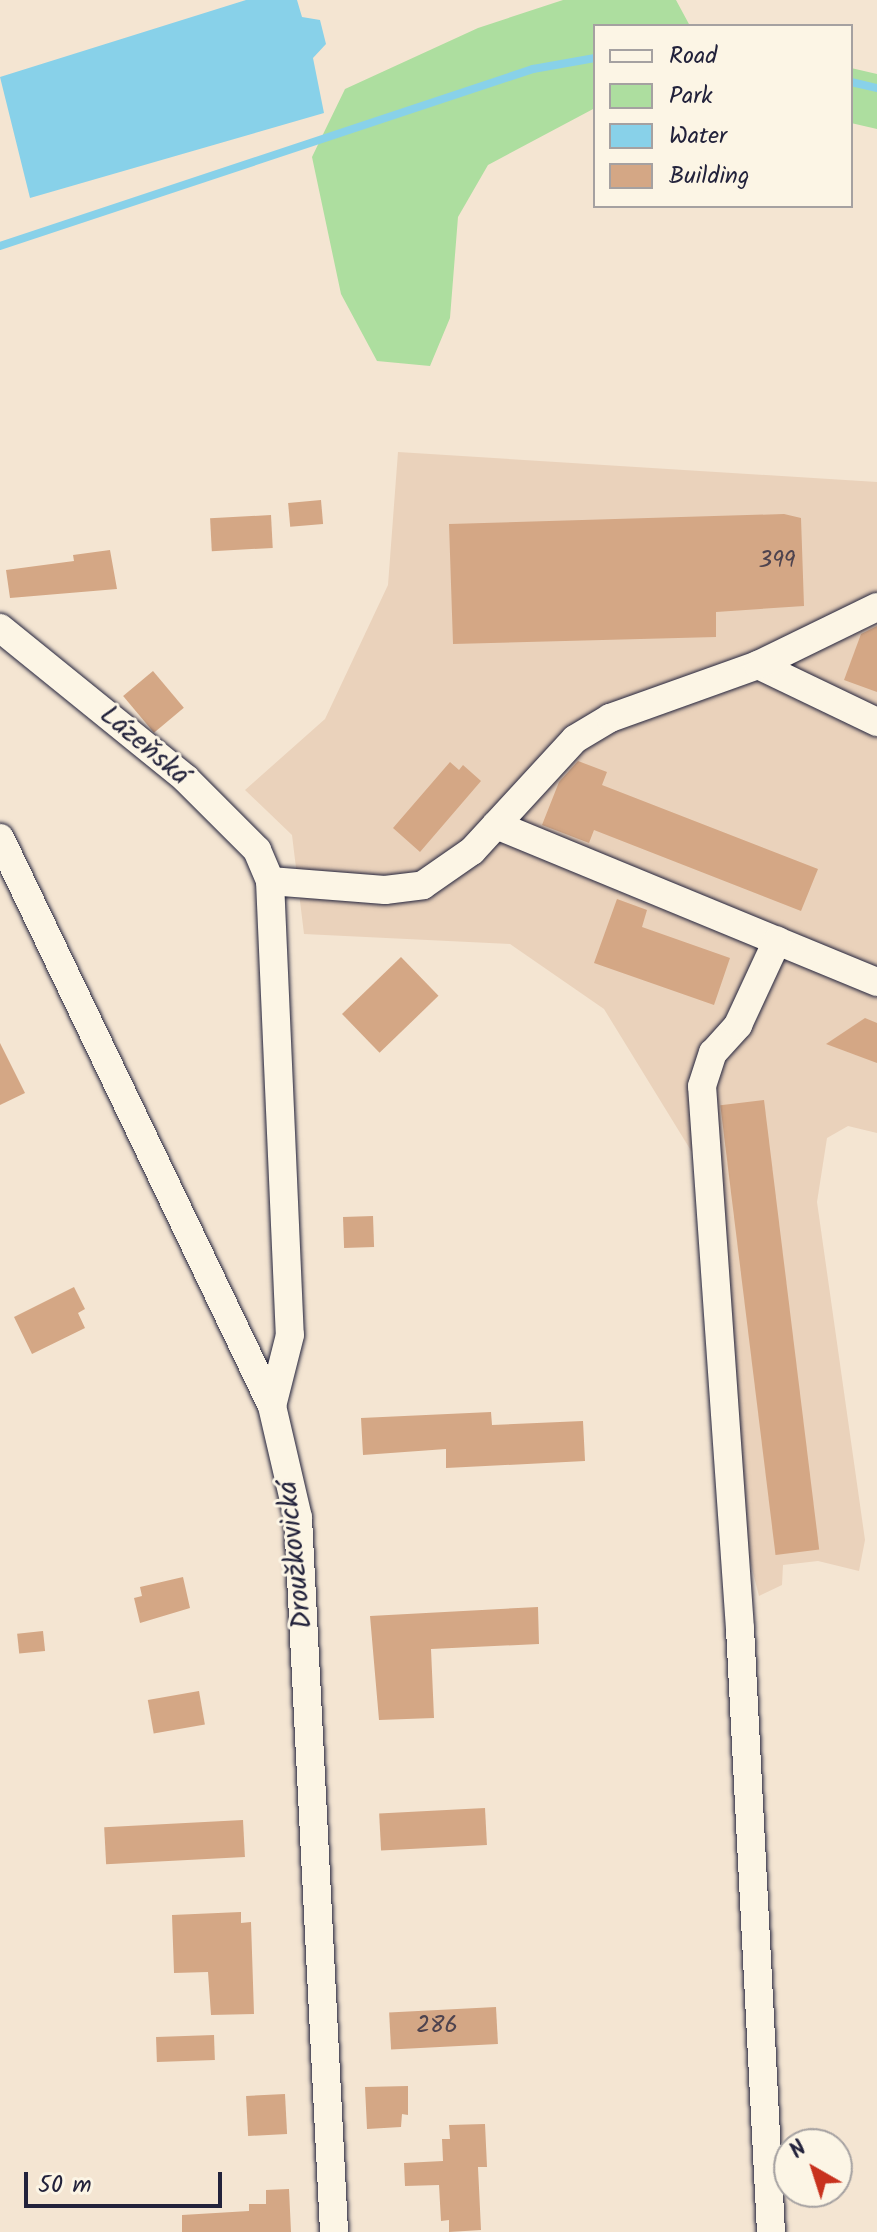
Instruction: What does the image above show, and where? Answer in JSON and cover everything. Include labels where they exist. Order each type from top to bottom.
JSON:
[{"type":"street","points":[[270,881],[403,891],[450,871],[575,739],[610,718],[758,665],[877,607]]},
{"type":"street","name":"Lázeňská","points":[[0,628],[185,778],[257,850],[270,881]]},
{"type":"street","points":[[758,665],[877,722]]},
{"type":"street","points":[[496,825],[877,982]]},
{"type":"street","points":[[0,838],[272,1406]]},
{"type":"street","name":"Droužkovická","points":[[270,881],[290,1335],[272,1406],[298,1518],[334,2232]]},
{"type":"street","points":[[771,2232],[740,1629],[702,1086],[713,1053],[738,1025],[777,941]]},
{"type":"shaded area","points":[[398,452],[877,482],[877,1133],[848,1126],[827,1138],[817,1202],[865,1540],[859,1571],[818,1561],[783,1565],[782,1585],[759,1596],[717,1432],[698,1162],[604,1009],[510,944],[304,934],[292,835],[245,790],[325,719],[388,585]]},
{"type":"green space","points":[[563,0],[676,0],[689,24],[593,24],[593,109],[488,165],[458,217],[450,318],[430,366],[377,361],[341,294],[312,157],[345,89],[478,28]]},
{"type":"green space","points":[[853,68],[877,74],[877,129],[853,123]]},
{"type":"water","points":[[246,0],[297,0],[302,17],[320,20],[326,44],[313,58],[324,113],[30,198],[0,77]]},
{"type":"building","points":[[321,500],[323,524],[290,527],[288,503]]},
{"type":"building","points":[[784,514],[801,518],[804,606],[716,612],[716,637],[453,644],[449,524]]},
{"type":"building","points":[[271,515],[273,548],[212,551],[210,518]]},
{"type":"building","points":[[110,550],[117,589],[10,598],[6,570],[74,561],[73,555]]},
{"type":"building","points":[[877,626],[877,692],[844,680],[861,634]]},
{"type":"building","points":[[153,671],[184,708],[154,733],[123,696]]},
{"type":"building","points":[[578,761],[607,772],[602,785],[818,869],[801,911],[594,830],[589,843],[542,825],[559,782]]},
{"type":"building","points":[[450,762],[459,770],[463,765],[481,781],[420,852],[393,828]]},
{"type":"building","points":[[617,899],[647,910],[642,927],[730,958],[714,1005],[594,963]]},
{"type":"building","points":[[401,957],[439,996],[380,1053],[342,1014]]},
{"type":"building","points":[[865,1018],[877,1023],[877,1063],[826,1044]]},
{"type":"building","points":[[0,1043],[25,1093],[0,1105]]},
{"type":"building","points":[[764,1100],[819,1550],[776,1555],[720,1105]]},
{"type":"building","points":[[373,1216],[374,1247],[344,1248],[343,1217]]},
{"type":"building","points":[[74,1287],[85,1309],[78,1313],[85,1328],[32,1354],[14,1317]]},
{"type":"building","points":[[491,1412],[492,1425],[583,1421],[585,1461],[446,1468],[446,1449],[363,1455],[361,1418]]},
{"type":"building","points":[[183,1577],[190,1608],[140,1623],[134,1598],[142,1596],[140,1587]]},
{"type":"building","points":[[538,1607],[539,1644],[431,1649],[434,1718],[379,1720],[370,1616]]},
{"type":"building","points":[[43,1631],[45,1651],[19,1654],[17,1634]]},
{"type":"building","points":[[199,1691],[205,1724],[154,1734],[148,1700]]},
{"type":"building","points":[[485,1808],[487,1845],[381,1850],[379,1814]]},
{"type":"building","points":[[243,1820],[245,1857],[106,1864],[104,1827]]},
{"type":"building","points":[[241,1912],[241,1923],[251,1922],[254,2014],[211,2015],[208,1972],[174,1973],[172,1915]]},
{"type":"building","points":[[496,2007],[498,2044],[391,2050],[389,2013]]},
{"type":"building","points":[[214,2035],[215,2060],[157,2062],[156,2037]]},
{"type":"building","points":[[408,2086],[408,2115],[402,2114],[401,2127],[367,2129],[365,2087]]},
{"type":"building","points":[[285,2094],[287,2134],[248,2136],[246,2096]]},
{"type":"building","points":[[485,2124],[487,2167],[478,2167],[481,2230],[449,2232],[449,2220],[441,2221],[439,2185],[405,2186],[404,2163],[443,2161],[442,2139],[450,2139],[449,2125]]},
{"type":"building","points":[[289,2189],[291,2232],[182,2232],[182,2215],[249,2211],[249,2204],[266,2204],[266,2190]]},
{"type":"waterway","points":[[0,246],[533,69],[593,58]]},
{"type":"waterway","points":[[853,82],[877,88]]}]
